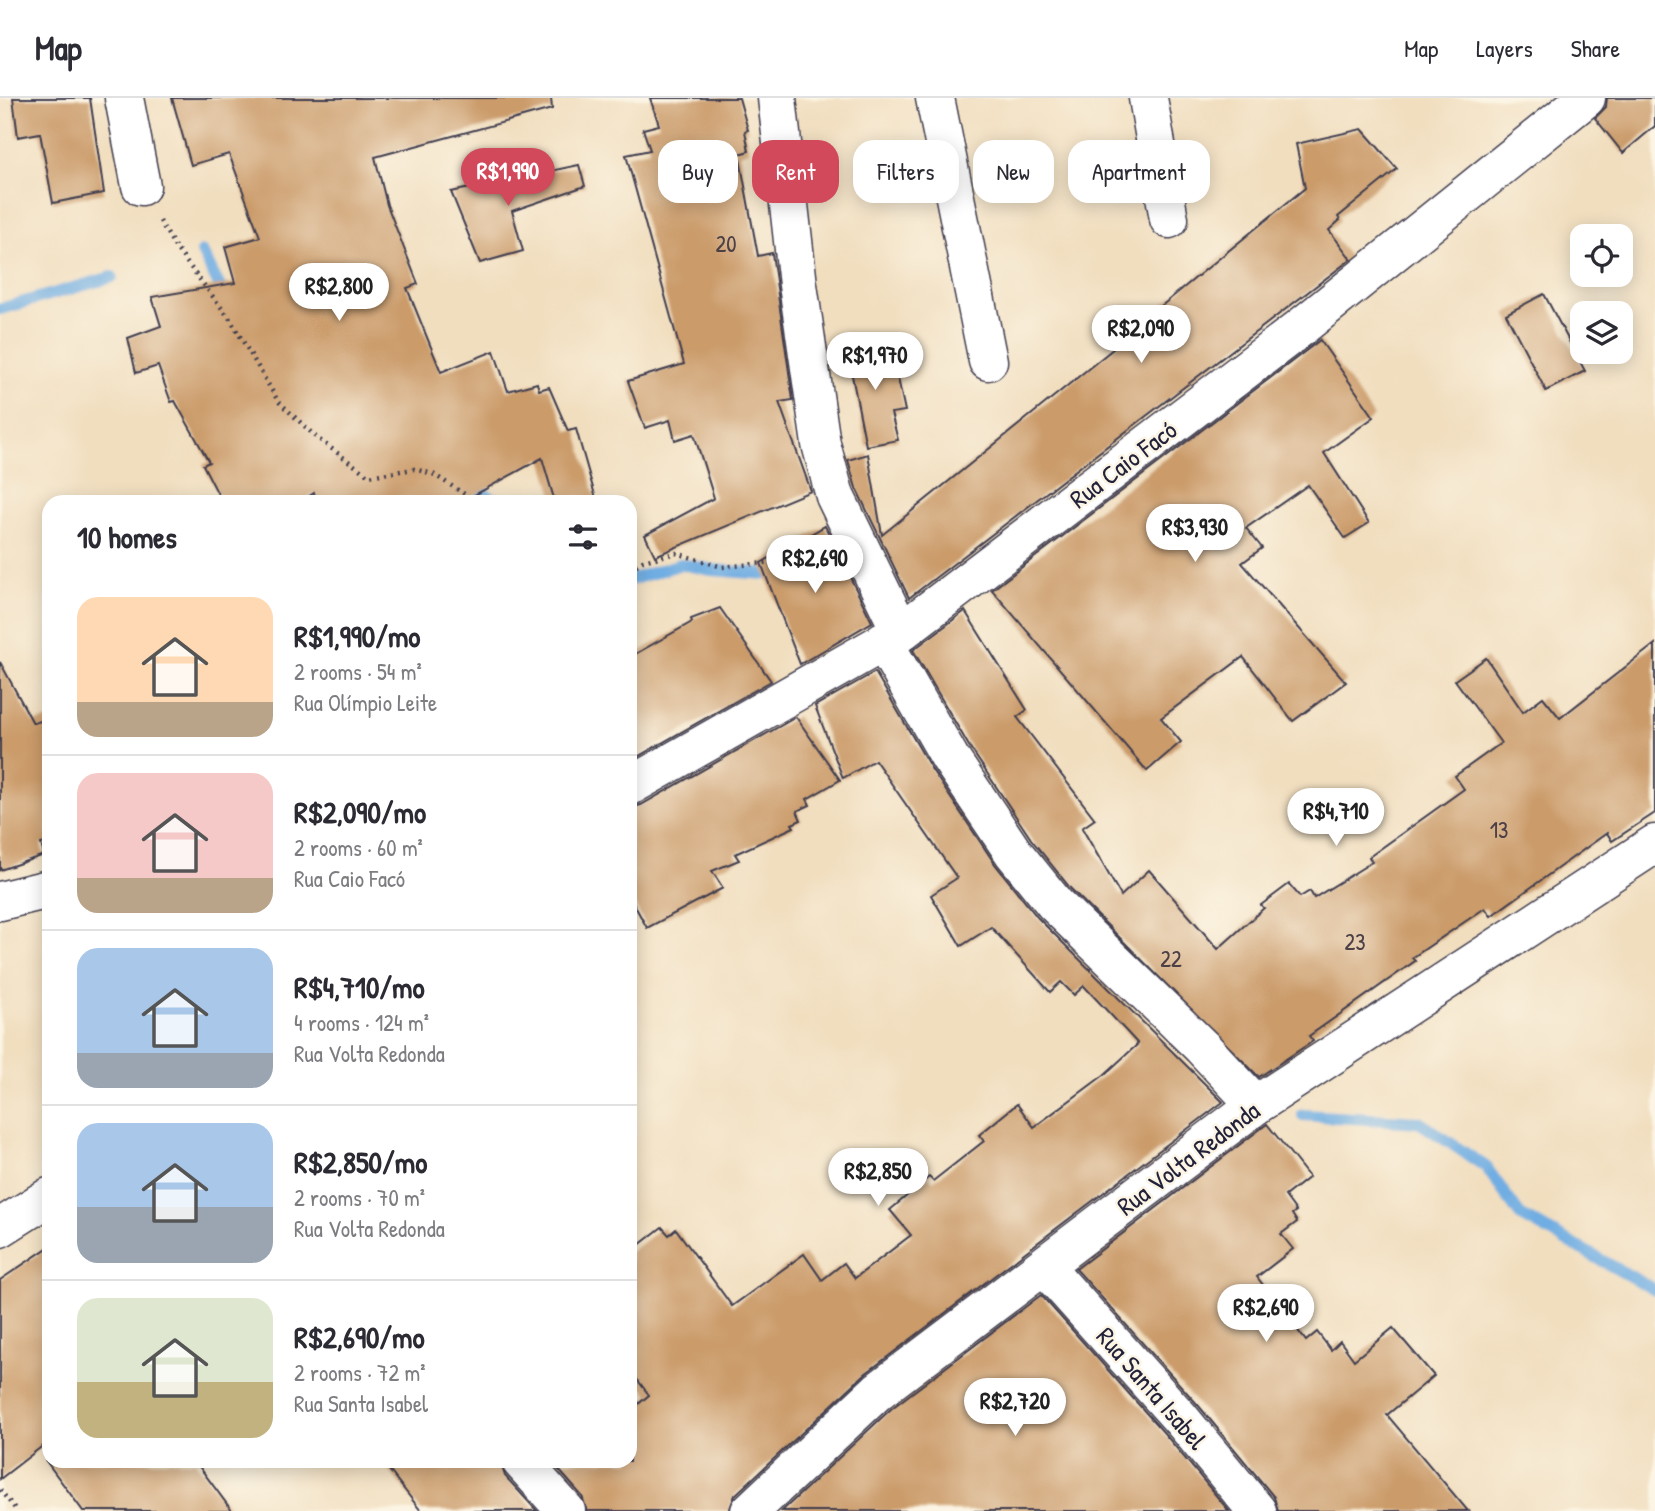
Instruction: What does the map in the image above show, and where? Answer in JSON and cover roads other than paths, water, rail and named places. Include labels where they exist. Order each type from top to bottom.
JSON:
[{"type":"street","points":[[124,98],[141,186]]},
{"type":"street","points":[[777,98],[798,285],[821,444],[835,496],[892,636],[950,758],[1013,852],[1055,904],[1202,1047],[1256,1105]]},
{"type":"street","points":[[935,98],[988,361]]},
{"type":"street","points":[[1148,98],[1169,219]]},
{"type":"street","name":"Rua Caio Facó","points":[[637,782],[892,636],[1295,332],[1586,98]]},
{"type":"street","name":"Rua Volta Redonda","points":[[750,1511],[878,1391],[1256,1105],[1655,844]]},
{"type":"street","points":[[0,901],[42,890]]},
{"type":"street","points":[[0,1228],[42,1202]]},
{"type":"street","name":"Rua Santa Isabel","points":[[1045,1267],[1181,1419],[1257,1511]]},
{"type":"street","points":[[527,1468],[566,1511]]},
{"type":"waterway","points":[[202,252],[226,299]]},
{"type":"waterway","points":[[0,309],[112,277]]},
{"type":"waterway","points":[[468,484],[486,495]]},
{"type":"waterway","points":[[637,578],[681,564],[712,570],[781,575]]},
{"type":"waterway","points":[[1303,1115],[1419,1122],[1486,1167],[1520,1215],[1655,1290]]}]
